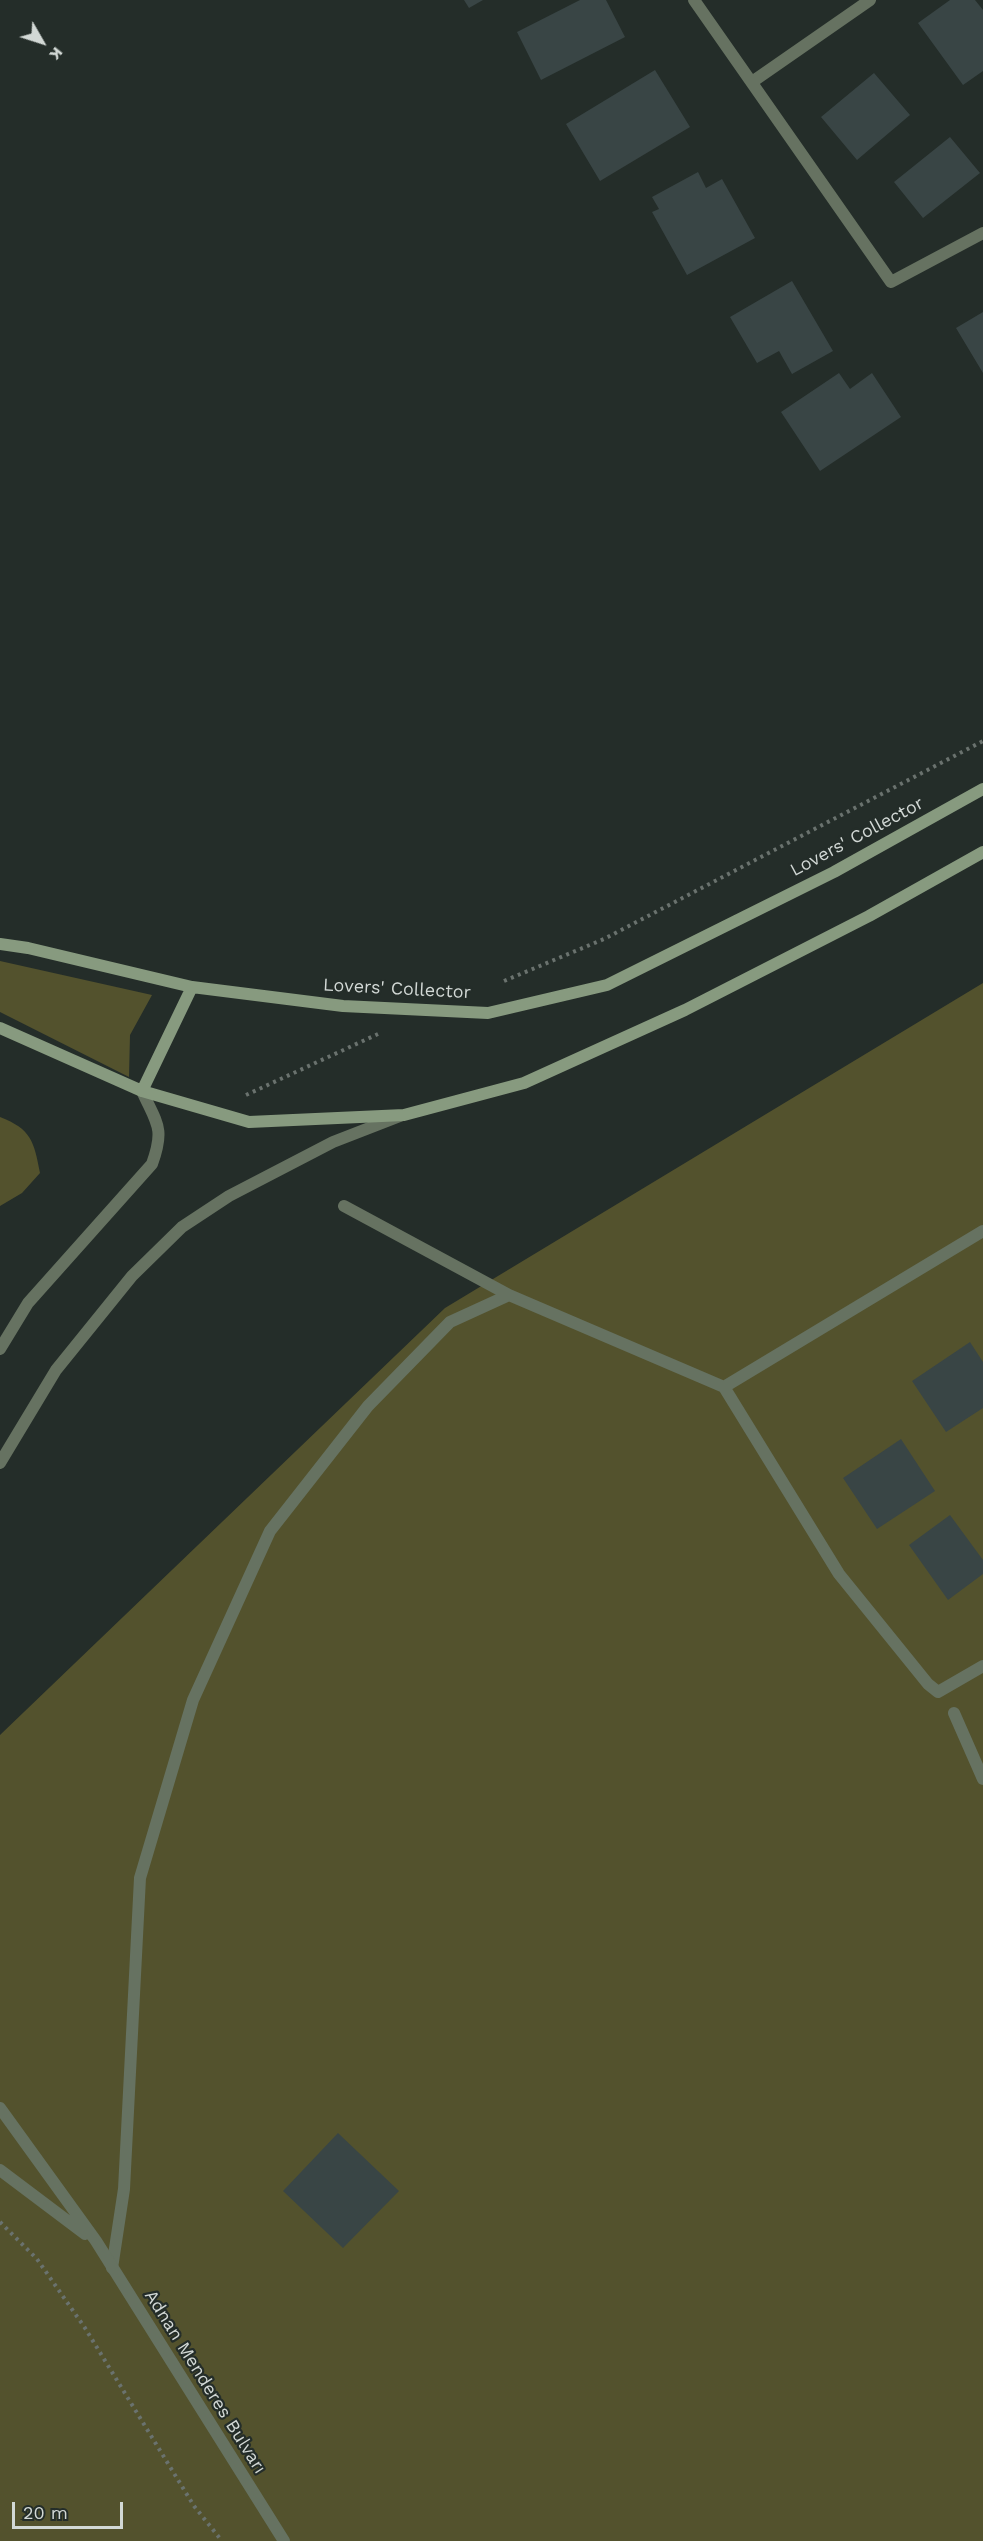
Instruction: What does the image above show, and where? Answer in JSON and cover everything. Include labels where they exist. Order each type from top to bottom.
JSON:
[{"type":"main road","name":"Lovers' Collector","points":[[0,944],[28,948],[192,987],[343,1006],[488,1013],[607,985],[834,872],[983,789]]},
{"type":"main road","points":[[0,1028],[142,1091],[249,1122],[404,1115],[524,1083],[686,1010],[869,916],[983,852]]},
{"type":"main road","points":[[142,1091],[192,987]]},
{"type":"street","points":[[694,0],[891,282],[983,233]]},
{"type":"street","points":[[752,82],[870,0]]},
{"type":"street","points":[[0,1348],[28,1303],[152,1164],[159,1146],[160,1131],[142,1091]]},
{"type":"street","points":[[0,1463],[56,1370],[132,1276],[182,1227],[229,1196],[333,1142],[404,1115]]},
{"type":"street","points":[[344,1206],[509,1295],[724,1388],[839,1574],[928,1684],[938,1692],[983,1666]]},
{"type":"street","points":[[724,1388],[983,1231]]},
{"type":"street","points":[[112,2268],[124,2189],[140,1878],[193,1700],[270,1531],[368,1406],[450,1322],[509,1295]]},
{"type":"street","points":[[954,1713],[983,1779]]},
{"type":"street","name":"Adnan Menderes Bulvarı","points":[[0,2109],[96,2241],[284,2541]]},
{"type":"street","name":"Adnan Menderes Bulvarı","points":[[0,2170],[96,2241]]},
{"type":"path","points":[[0,2222],[37,2259],[67,2302],[194,2506],[222,2541]]},
{"type":"shaded area","points":[[0,961],[152,995],[130,1035],[129,1077],[0,1012]]},
{"type":"shaded area","points":[[983,983],[983,2541],[0,2541],[0,1735],[445,1308]]},
{"type":"shaded area","points":[[0,1117],[25,1132],[36,1152],[40,1173],[22,1193],[0,1206]]},
{"type":"building","points":[[464,0],[483,0],[469,8]]},
{"type":"building","points":[[580,0],[606,0],[625,37],[541,80],[517,32]]},
{"type":"building","points":[[950,0],[975,0],[983,10],[983,71],[963,85],[918,23]]},
{"type":"building","points":[[655,70],[690,127],[600,181],[566,124]]},
{"type":"building","points":[[874,73],[910,115],[857,160],[821,117]]},
{"type":"building","points":[[950,137],[980,173],[923,218],[894,182]]},
{"type":"building","points":[[698,172],[706,188],[722,179],[755,238],[687,275],[652,212],[659,209],[652,197]]},
{"type":"building","points":[[792,281],[833,351],[792,374],[779,351],[757,363],[730,317]]},
{"type":"building","points":[[983,312],[983,373],[956,328]]},
{"type":"building","points":[[839,373],[850,389],[872,373],[901,417],[820,471],[781,412]]},
{"type":"building","points":[[970,1342],[983,1362],[983,1408],[946,1432],[912,1381]]},
{"type":"building","points":[[901,1439],[935,1491],[877,1529],[843,1478]]},
{"type":"building","points":[[950,1515],[983,1560],[983,1574],[948,1600],[909,1545]]},
{"type":"building","points":[[338,2133],[399,2191],[343,2248],[283,2191]]}]
